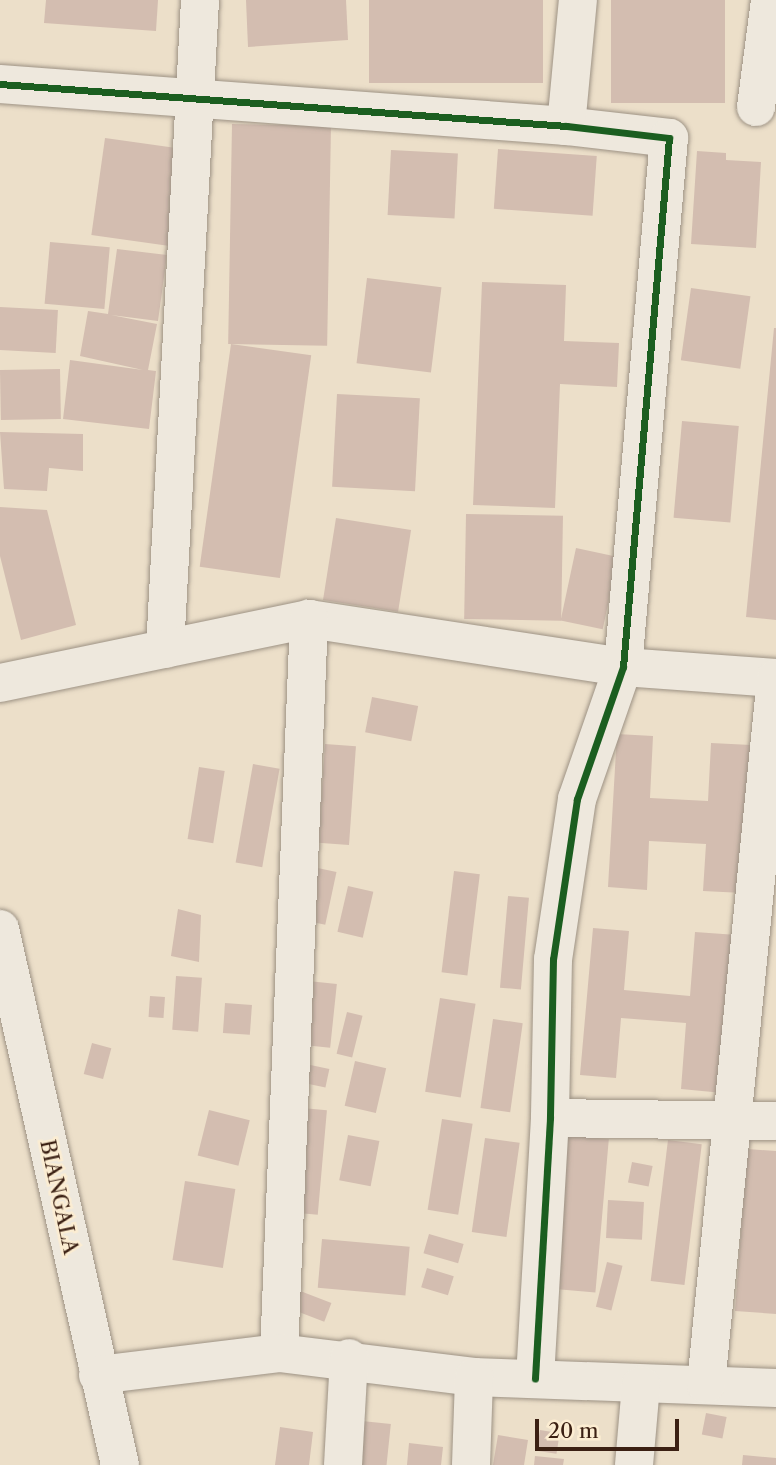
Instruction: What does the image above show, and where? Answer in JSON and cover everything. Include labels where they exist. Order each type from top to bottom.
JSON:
[{"type":"street","points":[[165,649],[200,0]]},
{"type":"street","points":[[566,126],[578,0]]},
{"type":"street","points":[[756,107],[770,0]]},
{"type":"street","points":[[0,84],[195,101],[566,126],[669,138],[623,667],[578,799],[553,959],[550,1118],[535,1379]]},
{"type":"street","points":[[279,1353],[309,619]]},
{"type":"street","points":[[0,683],[309,619],[623,667],[776,678],[706,1384]]},
{"type":"street","name":"BIANGALA","points":[[0,929],[120,1465]]},
{"type":"street","points":[[550,1118],[776,1121]]},
{"type":"street","points":[[98,1375],[279,1353],[349,1358],[474,1377],[776,1388]]},
{"type":"street","points":[[343,1465],[349,1358]]},
{"type":"street","points":[[471,1465],[474,1377]]},
{"type":"street","points":[[634,1465],[641,1385]]},
{"type":"building","points":[[46,0],[158,0],[156,31],[44,23]]},
{"type":"building","points":[[246,0],[346,0],[348,40],[248,47]]},
{"type":"building","points":[[369,0],[543,0],[543,83],[369,83]]},
{"type":"building","points":[[611,0],[725,0],[725,103],[611,103]]},
{"type":"building","points":[[232,124],[331,126],[327,346],[228,344]]},
{"type":"building","points":[[105,138],[183,149],[170,246],[91,235]]},
{"type":"building","points":[[498,149],[597,156],[593,216],[494,209]]},
{"type":"building","points":[[391,150],[458,154],[455,218],[388,215]]},
{"type":"building","points":[[697,151],[726,153],[726,160],[761,162],[756,248],[691,244]]},
{"type":"building","points":[[50,242],[110,247],[104,309],[45,304]]},
{"type":"building","points":[[117,249],[167,255],[158,321],[111,315],[157,324],[148,370],[156,371],[149,429],[63,419],[70,360],[143,370],[80,356],[88,311],[108,314]]},
{"type":"building","points":[[367,278],[441,287],[431,372],[357,363]]},
{"type":"building","points":[[482,282],[566,285],[564,341],[619,343],[617,387],[560,384],[555,508],[473,505]]},
{"type":"building","points":[[691,288],[750,296],[740,369],[681,360]]},
{"type":"building","points":[[0,307],[58,310],[56,353],[0,350]]},
{"type":"building","points":[[776,328],[776,620],[746,617]]},
{"type":"building","points":[[231,344],[311,355],[280,578],[200,567]]},
{"type":"building","points":[[60,369],[61,419],[1,420],[0,370]]},
{"type":"building","points":[[337,394],[420,398],[415,491],[332,487]]},
{"type":"building","points":[[682,421],[739,426],[730,523],[674,518]]},
{"type":"building","points":[[0,432],[83,434],[83,471],[49,468],[47,491],[4,489]]},
{"type":"building","points":[[0,507],[47,510],[76,625],[21,640],[0,556]]},
{"type":"building","points":[[466,514],[563,516],[561,621],[464,619]]},
{"type":"building","points":[[336,518],[411,530],[398,612],[323,600]]},
{"type":"building","points":[[576,548],[618,557],[603,629],[561,620]]},
{"type":"building","points":[[372,697],[418,706],[411,741],[365,732]]},
{"type":"building","points":[[617,734],[653,736],[650,798],[708,801],[711,743],[751,745],[743,893],[703,891],[706,844],[649,841],[647,890],[608,887]]},
{"type":"building","points":[[325,744],[356,746],[349,845],[318,843]]},
{"type":"building","points":[[253,764],[280,769],[262,867],[236,862]]},
{"type":"building","points":[[199,767],[225,771],[213,843],[188,839]]},
{"type":"building","points":[[313,867],[336,872],[325,925],[302,920]]},
{"type":"building","points":[[454,871],[480,874],[467,975],[442,972]]},
{"type":"building","points":[[348,886],[373,892],[363,938],[337,932]]},
{"type":"building","points":[[508,896],[529,898],[521,989],[500,988]]},
{"type":"building","points":[[178,909],[201,915],[199,962],[171,956]]},
{"type":"building","points":[[593,928],[629,931],[624,990],[690,996],[695,932],[737,935],[723,1093],[681,1089],[686,1023],[621,1018],[616,1078],[580,1075]]},
{"type":"building","points":[[176,976],[202,978],[198,1032],[172,1030]]},
{"type":"building","points":[[308,981],[337,984],[330,1048],[301,1045]]},
{"type":"building","points":[[150,996],[165,997],[163,1018],[149,1017]]},
{"type":"building","points":[[440,998],[476,1004],[461,1097],[425,1092]]},
{"type":"building","points":[[225,1003],[252,1005],[250,1035],[223,1033]]},
{"type":"building","points":[[347,1012],[363,1016],[352,1058],[337,1054]]},
{"type":"building","points":[[493,1019],[523,1023],[510,1112],[480,1108]]},
{"type":"building","points":[[92,1043],[111,1048],[103,1079],[84,1074]]},
{"type":"building","points":[[355,1061],[386,1068],[376,1113],[345,1106]]},
{"type":"building","points":[[301,1063],[329,1069],[325,1088],[297,1082]]},
{"type":"building","points":[[302,1108],[327,1110],[318,1215],[293,1213]]},
{"type":"building","points":[[209,1110],[250,1120],[238,1166],[198,1156]]},
{"type":"building","points":[[442,1119],[473,1124],[458,1215],[428,1210]]},
{"type":"building","points":[[348,1135],[379,1141],[371,1186],[339,1180]]},
{"type":"building","points":[[563,1135],[609,1139],[595,1292],[550,1288]]},
{"type":"building","points":[[485,1138],[520,1143],[506,1237],[472,1232]]},
{"type":"building","points":[[668,1140],[702,1144],[684,1285],[651,1281]]},
{"type":"building","points":[[747,1149],[776,1151],[776,1314],[735,1311]]},
{"type":"building","points":[[632,1162],[653,1166],[649,1187],[628,1183]]},
{"type":"building","points":[[185,1181],[235,1189],[223,1268],[172,1260]]},
{"type":"building","points":[[608,1200],[644,1202],[642,1240],[606,1238]]},
{"type":"building","points":[[429,1234],[464,1244],[458,1263],[423,1253]]},
{"type":"building","points":[[322,1239],[410,1247],[405,1295],[318,1288]]},
{"type":"building","points":[[607,1262],[623,1266],[611,1311],[596,1307]]},
{"type":"building","points":[[427,1268],[454,1276],[448,1295],[421,1287]]},
{"type":"building","points":[[295,1289],[331,1303],[324,1322],[288,1308]]},
{"type":"building","points":[[706,1413],[727,1417],[722,1439],[702,1435]]},
{"type":"building","points":[[362,1421],[391,1424],[387,1465],[357,1465]]},
{"type":"building","points":[[280,1427],[313,1432],[309,1465],[275,1465]]},
{"type":"building","points":[[540,1430],[560,1433],[556,1454],[537,1451]]},
{"type":"building","points":[[498,1435],[528,1440],[524,1465],[493,1465]]},
{"type":"building","points":[[409,1443],[443,1447],[441,1465],[407,1465]]},
{"type":"building","points":[[743,1455],[776,1458],[776,1465],[742,1465]]},
{"type":"building","points":[[535,1456],[564,1459],[563,1465],[534,1465]]},
{"type":"cycle path","points":[[0,84],[566,126],[669,138],[623,667],[577,799],[553,959],[550,1118],[535,1379]]}]
